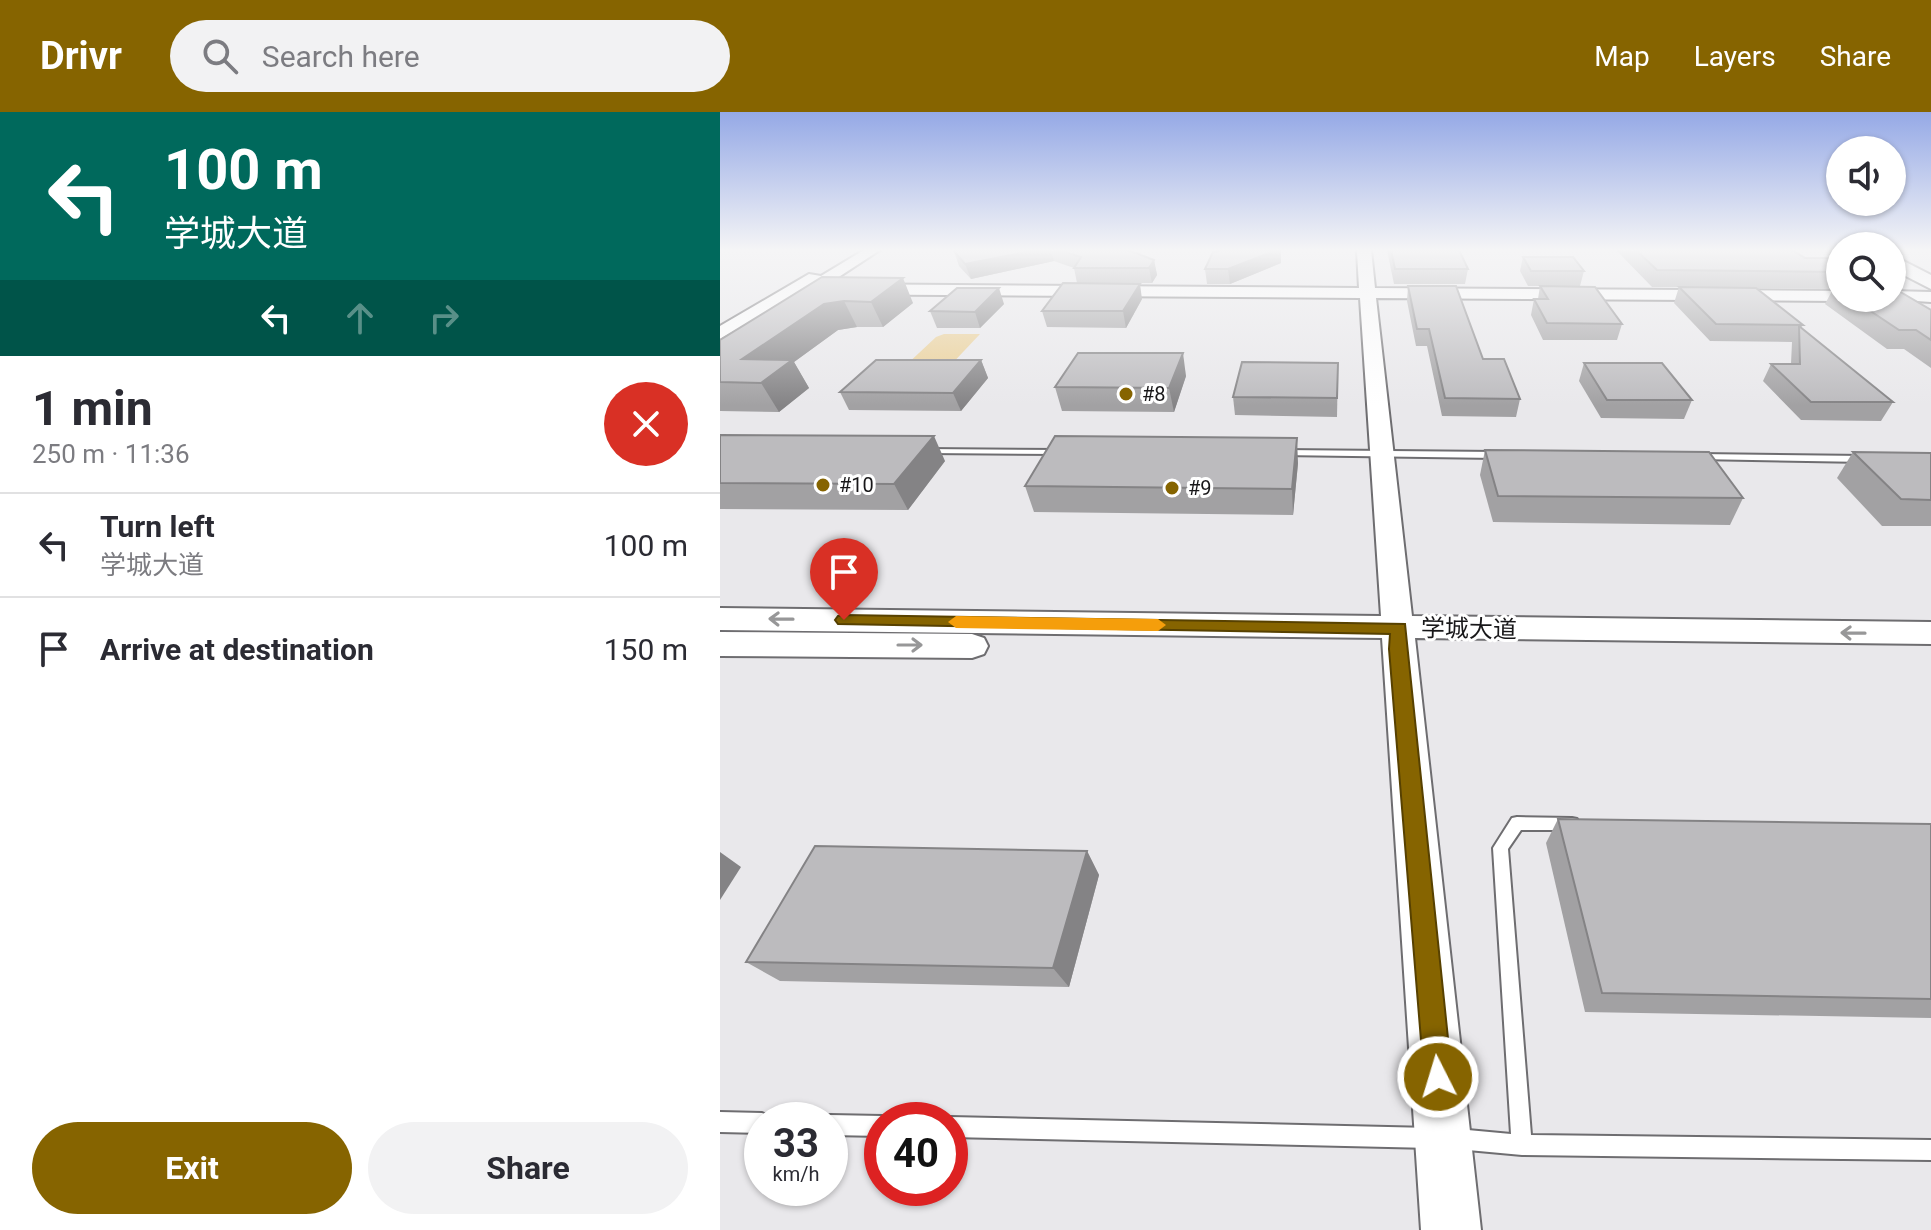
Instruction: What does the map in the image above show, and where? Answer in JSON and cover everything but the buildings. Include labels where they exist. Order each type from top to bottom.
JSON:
[{"type":"street","points":[[720,334],[778,302]]},
{"type":"street","points":[[720,346],[783,302]]},
{"type":"street","points":[[1369,302],[1451,1230]]},
{"type":"street","name":"学城大道","points":[[720,619],[1931,657]]},
{"type":"street","name":"学城大道","points":[[720,644],[1931,633]]},
{"type":"lane","points":[[921,451],[1079,452]]},
{"type":"lane","points":[[1271,453],[1508,455]]},
{"type":"lane","points":[[1681,457],[1868,459]]},
{"type":"lane","points":[[1522,1145],[1500,848],[1517,823],[1597,824]]},
{"type":"lane","points":[[720,1122],[744,1123]]},
{"type":"lane","points":[[968,1127],[1444,1138],[1522,1145],[1931,1150]]},
{"type":"shaded area","points":[[944,334],[980,334],[947,369],[903,368],[936,337]]},
{"type":"slow traffic","points":[[956,622],[1158,625]]},
{"type":"place","name":"#8","points":[[1126,394]]},
{"type":"place","name":"#10","points":[[823,485]]},
{"type":"place","name":"#9","points":[[1172,488]]},
{"type":"route","points":[[844,620],[1399,628],[1397,649],[1438,1077]]}]
